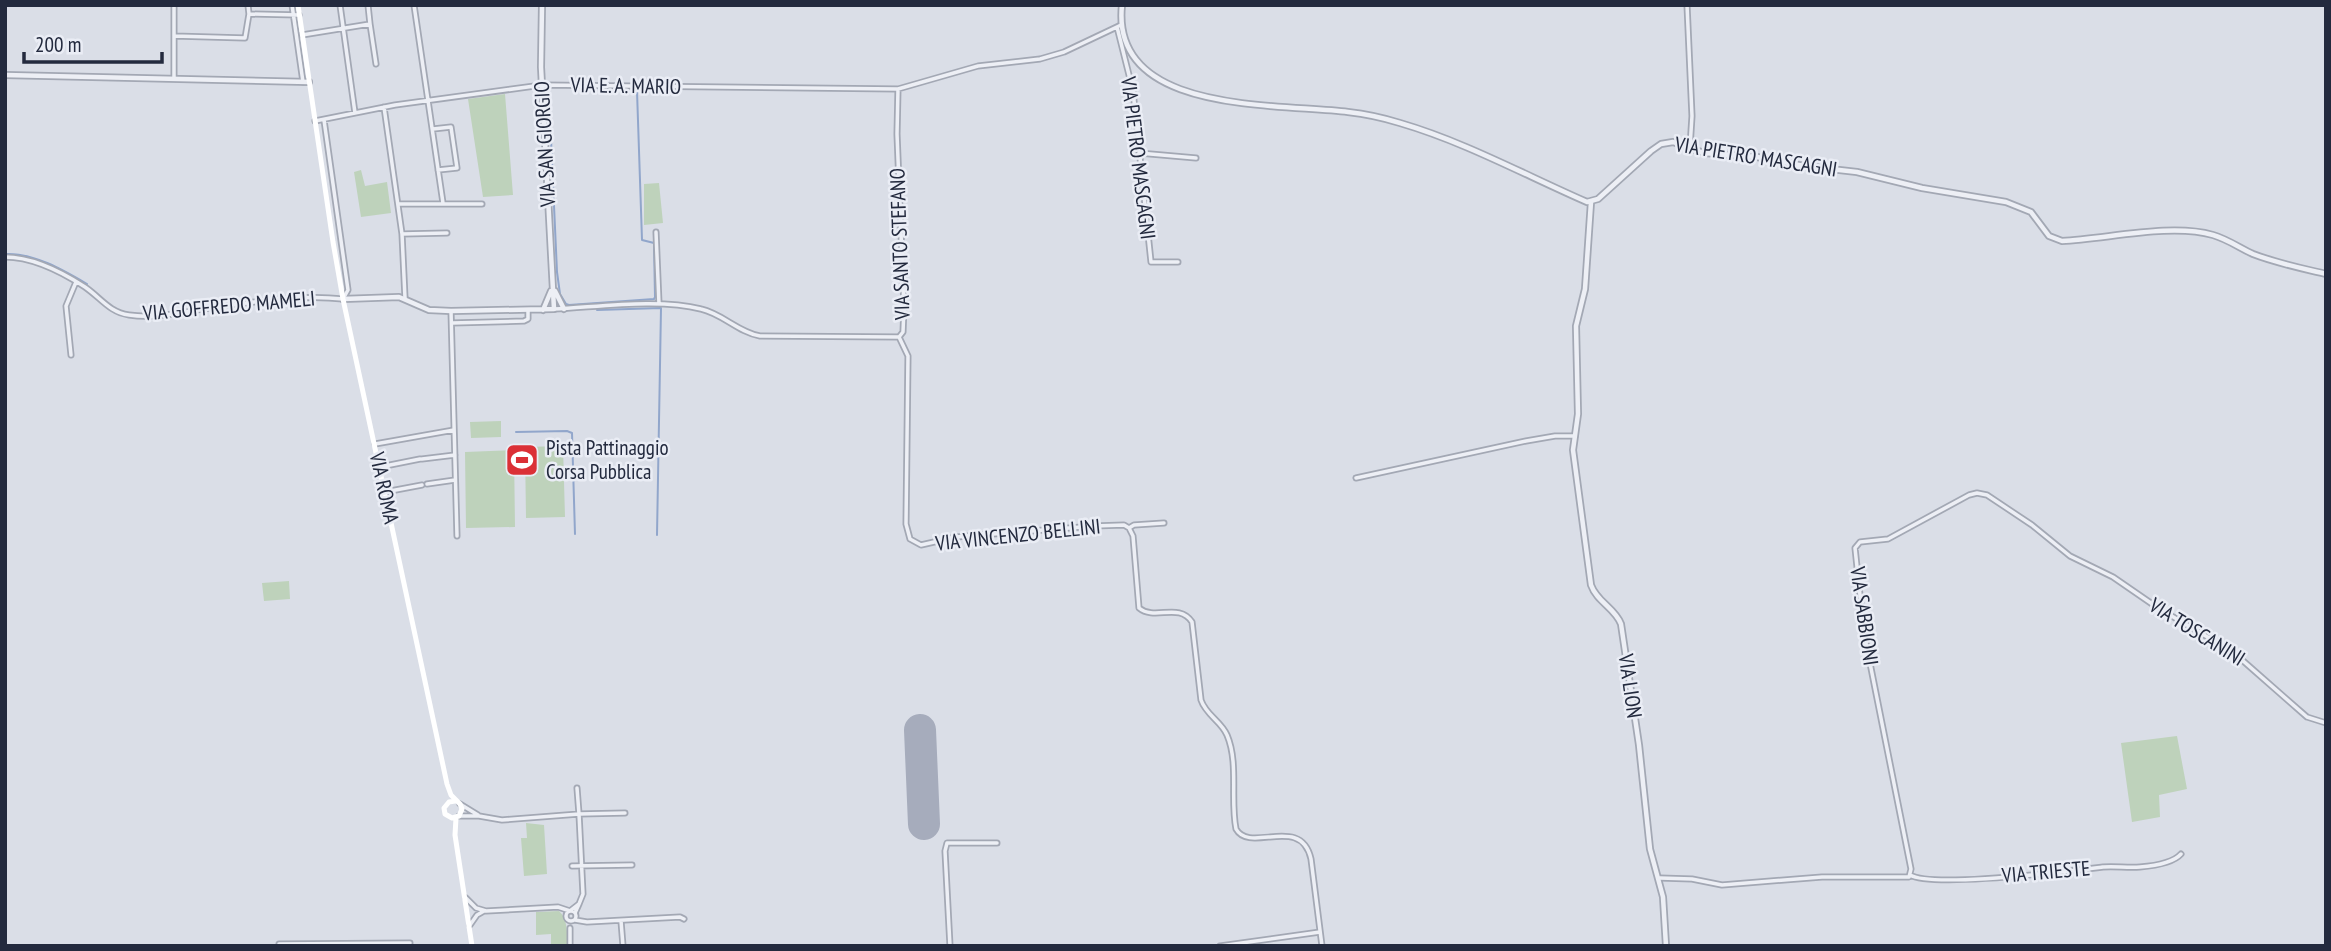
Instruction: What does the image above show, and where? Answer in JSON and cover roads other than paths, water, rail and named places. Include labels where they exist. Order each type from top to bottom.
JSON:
[{"type":"main road","name":"VIA ROMA","points":[[298,5],[296,15],[303,34],[306,82],[315,121],[343,299],[447,784]]},
{"type":"main road","points":[[447,784],[462,809],[455,817],[455,835],[472,946]]},
{"type":"main road","points":[[447,784],[444,811],[455,817]]},
{"type":"main road","points":[[447,803],[457,802]]},
{"type":"street","points":[[174,5],[174,78]]},
{"type":"street","points":[[174,36],[245,38],[248,5]]},
{"type":"street","name":"VIA ROMA","points":[[292,5],[296,15],[306,82]]},
{"type":"street","points":[[340,5],[355,113]]},
{"type":"street","points":[[368,5],[376,64]]},
{"type":"street","points":[[414,5],[443,203]]},
{"type":"street","name":"VIA SAN GIORGIO","points":[[542,5],[542,85],[554,309]]},
{"type":"street","name":"VIA PIETRO MASCAGNI","points":[[1122,5],[1119,26],[1133,91],[1151,262],[1178,262]]},
{"type":"street","points":[[1686,5],[1692,116],[1690,147]]},
{"type":"street","points":[[249,14],[296,15]]},
{"type":"street","points":[[303,34],[370,24]]},
{"type":"street","points":[[898,89],[978,66],[1040,59],[1064,52],[1119,26]]},
{"type":"street","name":"VIA PIETRO MASCAGNI","points":[[1122,43],[1144,70],[1169,84],[1235,103],[1349,112],[1399,122],[1591,202],[1661,144],[1672,142],[1704,153],[1757,157],[1857,173],[2021,206],[2034,214],[2049,236],[2062,241],[2143,233],[2194,232],[2214,235],[2271,260],[2326,274]]},
{"type":"street","points":[[5,75],[306,82]]},
{"type":"street","name":"VIA E. A. MARIO","points":[[315,121],[428,100],[542,85],[898,89]]},
{"type":"street","name":"VIA SANTO STEFANO","points":[[343,299],[405,298],[429,310],[491,312],[659,304],[706,310],[744,331],[760,336],[899,337],[903,332],[904,307],[898,89]]},
{"type":"street","points":[[384,107],[402,234],[405,298]]},
{"type":"street","name":"VIA ROMA","points":[[323,120],[348,290],[343,299]]},
{"type":"street","points":[[433,129],[451,127],[457,168],[438,170]]},
{"type":"street","points":[[1139,153],[1196,158]]},
{"type":"street","name":"VIA LION","points":[[1591,202],[1585,289],[1576,326],[1578,414],[1574,467],[1591,585],[1599,600],[1615,613],[1621,624],[1648,837],[1660,878],[1664,904],[1666,946]]},
{"type":"street","points":[[398,204],[482,204]]},
{"type":"street","points":[[656,232],[659,304]]},
{"type":"street","points":[[402,234],[447,233]]},
{"type":"street","name":"VIA GOFFREDO MAMELI","points":[[5,257],[33,261],[76,282],[112,310],[138,316],[160,316],[287,299],[343,299]]},
{"type":"street","points":[[71,355],[66,306],[76,282]]},
{"type":"street","name":"VIA SAN GIORGIO","points":[[552,283],[564,309]]},
{"type":"street","name":"VIA SAN GIORGIO","points":[[543,310],[549,300],[552,283]]},
{"type":"street","points":[[451,311],[457,536]]},
{"type":"street","name":"VIA SANTO STEFANO","points":[[491,322],[524,321],[528,319],[528,311]]},
{"type":"street","points":[[452,323],[491,322],[491,312]]},
{"type":"street","name":"VIA VINCENZO BELLINI","points":[[899,337],[908,356],[906,524],[908,534],[915,543],[921,545],[956,537],[1094,526],[1124,525],[1129,528],[1164,523]]},
{"type":"street","points":[[375,444],[454,430]]},
{"type":"street","points":[[1356,478],[1533,439],[1575,436]]},
{"type":"street","points":[[380,467],[455,455]]},
{"type":"street","points":[[385,492],[455,480]]},
{"type":"street","name":"VIA SABBIONI","points":[[1910,876],[1911,869],[1864,633],[1855,553],[1857,544],[1888,539],[1969,495],[1982,493],[2032,525],[2070,556],[2113,577],[2133,592]]},
{"type":"street","points":[[1129,528],[1133,536],[1139,608],[1147,613],[1178,612],[1192,622],[1201,700],[1204,709],[1226,734],[1229,743],[1236,829],[1239,835],[1246,839],[1286,836],[1305,845],[1311,859],[1322,946]]},
{"type":"street","name":"VIA TOSCANINI","points":[[2133,592],[2233,652],[2307,717],[2326,723]]},
{"type":"street","points":[[570,946],[569,928],[583,894],[577,788]]},
{"type":"street","points":[[457,802],[479,816]]},
{"type":"street","points":[[455,817],[479,816],[502,820],[625,813]]},
{"type":"street","points":[[950,946],[945,851],[947,843],[997,843]]},
{"type":"street","name":"VIA TRIESTE","points":[[1660,878],[1692,879],[1722,885],[1822,877],[1910,876],[1917,879],[1955,880],[2141,867],[2175,859],[2181,854]]},
{"type":"street","points":[[572,866],[632,865]]},
{"type":"street","points":[[464,897],[476,908],[486,911],[558,907],[572,917],[587,922],[680,917],[684,919]]},
{"type":"street","points":[[469,927],[477,915],[486,911]]},
{"type":"street","points":[[621,921],[623,946]]},
{"type":"street","points":[[1220,946],[1320,932]]},
{"type":"street","points":[[279,946],[410,943]]},
{"type":"waterway","points":[[549,95],[557,272],[560,294],[569,305],[655,297],[654,243],[642,240],[637,91]]},
{"type":"waterway","points":[[6,254],[38,259],[87,284]]},
{"type":"waterway","points":[[597,310],[661,308],[657,535]]},
{"type":"waterway","points":[[516,432],[572,433],[575,534]]},
{"type":"place","name":"Pista Pattinaggio Corsa Pubblica","points":[[522,460]]}]
